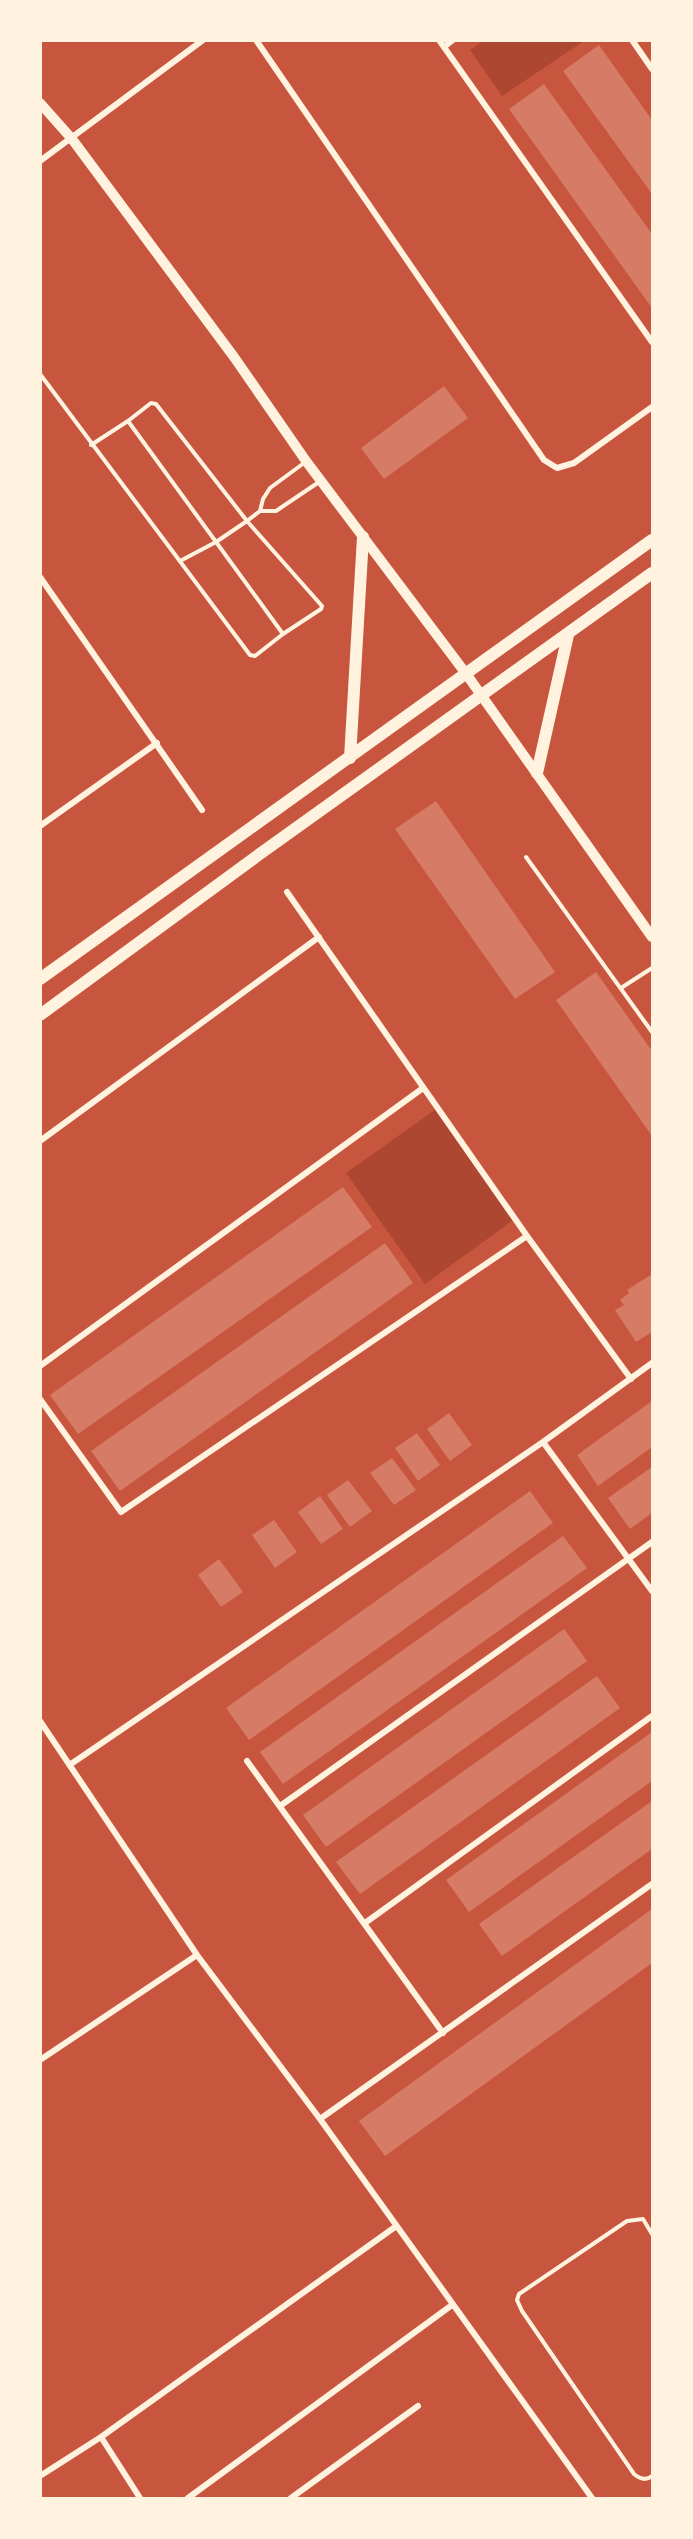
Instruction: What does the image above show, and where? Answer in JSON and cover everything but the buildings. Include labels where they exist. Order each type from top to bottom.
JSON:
[{"type":"main road","points":[[350,758],[363,537]]},
{"type":"main road","points":[[40,979],[467,675],[652,540]]},
{"type":"main road","points":[[40,1016],[266,850],[652,573]]},
{"type":"main road","points":[[537,774],[568,635]]},
{"type":"street","points":[[40,161],[203,40]]},
{"type":"street","points":[[256,40],[544,460],[557,468],[574,463],[652,407]]},
{"type":"street","points":[[439,40],[652,342]]},
{"type":"street","points":[[444,47],[453,40]]},
{"type":"street","points":[[632,40],[652,69]]},
{"type":"street","points":[[40,103],[72,139],[234,357],[306,461],[467,675],[652,937]]},
{"type":"street","points":[[40,577],[202,810]]},
{"type":"street","points":[[40,826],[157,743]]},
{"type":"street","points":[[287,892],[527,1236],[630,1379]]},
{"type":"street","points":[[40,1141],[319,937]]},
{"type":"street","points":[[40,1366],[423,1088]]},
{"type":"street","points":[[40,1400],[121,1512],[527,1236]]},
{"type":"street","points":[[71,1764],[543,1442],[652,1363]]},
{"type":"street","points":[[543,1442],[652,1591]]},
{"type":"street","points":[[280,1806],[652,1542]]},
{"type":"street","points":[[364,1923],[652,1716]]},
{"type":"street","points":[[40,1721],[197,1955],[320,2119],[395,2227],[592,2499]]},
{"type":"street","points":[[247,1761],[443,2032]]},
{"type":"street","points":[[320,2119],[652,1884]]},
{"type":"street","points":[[40,2060],[197,1955]]},
{"type":"street","points":[[40,2476],[101,2437],[395,2227]]},
{"type":"street","points":[[188,2499],[452,2305]]},
{"type":"street","points":[[291,2499],[418,2406]]},
{"type":"street","points":[[101,2437],[140,2499]]},
{"type":"lane","points":[[40,374],[91,445],[250,655],[255,656],[321,609],[322,606],[247,521],[156,404],[151,403],[91,445]]},
{"type":"lane","points":[[128,421],[283,634]]},
{"type":"lane","points":[[260,511],[263,499],[270,488],[306,461]]},
{"type":"lane","points":[[180,561],[216,542],[260,511],[276,511],[321,481]]},
{"type":"lane","points":[[526,857],[652,1032]]},
{"type":"lane","points":[[621,988],[652,968]]},
{"type":"lane","points":[[652,2234],[642,2219],[627,2221],[519,2294],[518,2300],[522,2311],[634,2474],[640,2479],[648,2479],[652,2476]]},
{"type":"shaded area","points":[[483,41],[584,41],[502,96],[470,50]]},
{"type":"shaded area","points":[[436,1109],[515,1219],[425,1284],[346,1173]]}]
